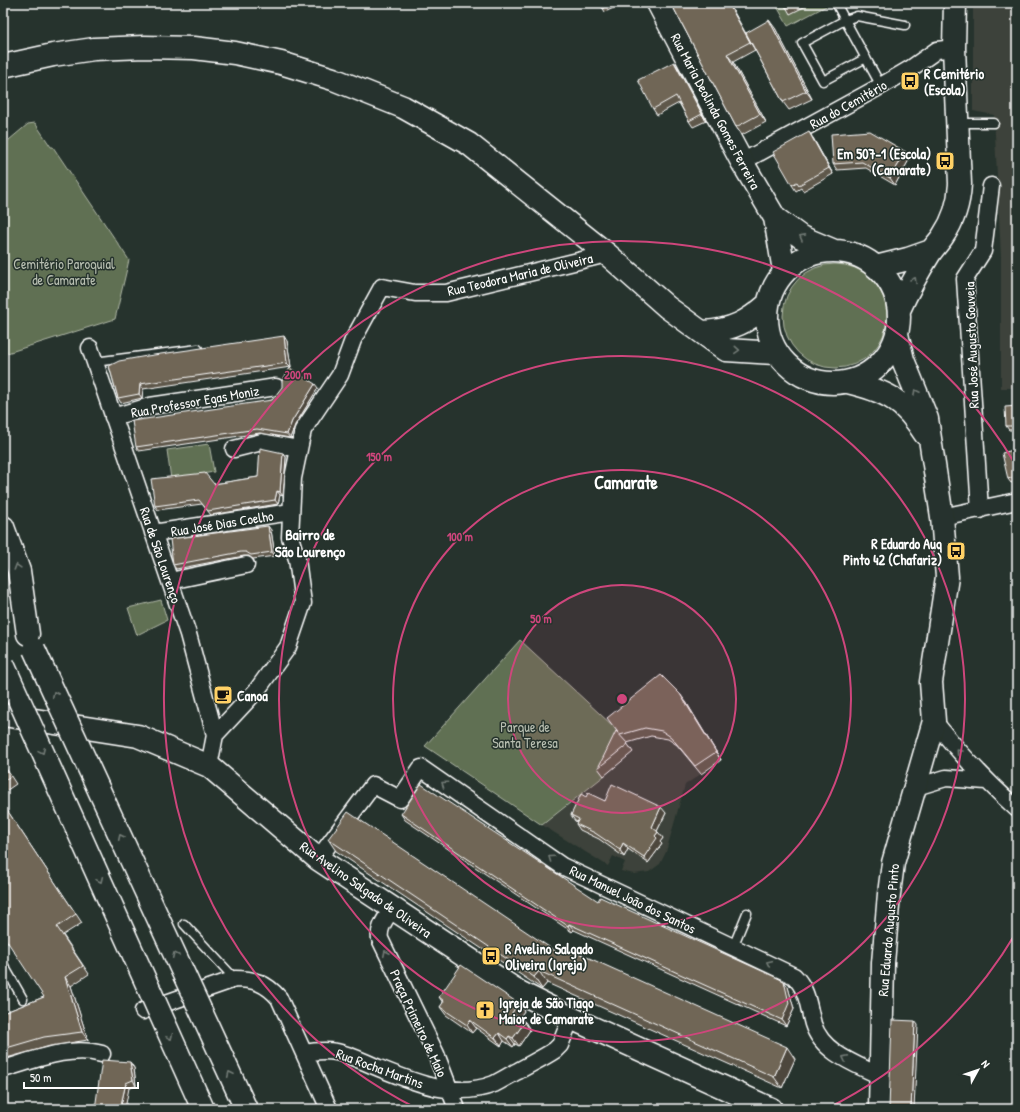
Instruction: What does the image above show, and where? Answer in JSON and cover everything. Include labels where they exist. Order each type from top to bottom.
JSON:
[{"type":"main road","name":"Rua Maria Deolinda Gomes Ferreira","points":[[658,3],[742,162],[774,218],[784,271]]},
{"type":"main road","points":[[934,720],[931,682],[947,577],[942,517],[927,419],[903,360],[897,334],[899,310],[910,287],[931,251],[943,237],[956,215],[959,198],[960,184],[954,48],[955,3]]},
{"type":"main road","points":[[3,66],[53,55],[94,49],[144,47],[194,48],[235,53],[281,63],[333,79],[404,107],[469,144],[607,254],[667,307],[704,332],[714,342],[726,350],[775,353]]},
{"type":"main road","name":"Rua Maria Deolinda Gomes Ferreira","points":[[774,218],[802,237],[832,250]]},
{"type":"main road","points":[[899,310],[892,286],[876,267],[863,258],[848,252],[832,250],[806,256],[784,271],[774,286],[768,304],[766,322],[775,353],[801,376],[824,383],[848,382],[874,388],[895,400],[913,415],[930,443]]},
{"type":"main road","points":[[876,267],[908,259],[931,251]]},
{"type":"main road","points":[[704,332],[734,328],[751,318],[768,304]]},
{"type":"main road","points":[[848,382],[870,372],[887,356],[897,334]]},
{"type":"main road","points":[[3,526],[19,571],[31,641]]},
{"type":"main road","points":[[3,572],[31,641],[246,1109]]},
{"type":"main road","points":[[3,664],[203,1109]]},
{"type":"main road","name":"Rua Avelino Salgado de Oliveira","points":[[3,715],[138,736],[209,766],[318,859],[519,992],[571,1018],[771,1109]]},
{"type":"main road","name":"Rua Eduardo Augusto Pinto","points":[[880,1109],[883,963],[893,862],[916,787],[934,720]]},
{"type":"street","name":"Rua do Cemitério","points":[[742,162],[881,86],[910,69],[937,50],[954,48]]},
{"type":"street","name":"Rua José Augusto Gouveia","points":[[980,510],[965,279],[983,251],[991,186]]},
{"type":"street","name":"Rua Teodora Maria de Oliveira","points":[[215,735],[257,690],[288,647],[303,603],[297,559],[290,537],[293,478],[303,430],[340,375],[353,340],[382,287],[415,293],[446,293],[607,254]]},
{"type":"street","name":"Rua de São Lourenço","points":[[92,355],[188,634],[215,735],[209,766]]},
{"type":"street","name":"Rua Professor Egas Moniz","points":[[113,417],[150,406],[276,387]]},
{"type":"street","points":[[234,449],[262,442],[299,449]]},
{"type":"street","points":[[942,517],[1017,501]]},
{"type":"street","name":"Rua José Dias Coelho","points":[[153,534],[291,512]]},
{"type":"street","points":[[170,581],[246,565]]},
{"type":"street","points":[[934,720],[957,750],[986,781],[1017,809]]},
{"type":"street","name":"Rua Manuel João dos Santos","points":[[318,859],[374,786],[400,799],[421,768],[562,866],[794,976],[804,988],[813,1025],[823,1042],[841,1056],[880,1076]]},
{"type":"street","points":[[916,787],[946,778],[986,781]]},
{"type":"street","name":"Praça Primeiro de Maio","points":[[392,908],[381,926],[379,933],[380,939],[436,1054],[450,1089],[476,1088],[493,1084],[548,1056],[560,1045],[571,1018]]},
{"type":"street","points":[[143,1011],[235,979],[250,979],[261,982],[271,989],[279,998],[329,1109]]},
{"type":"street","name":"Rua Rocha Martins","points":[[304,1054],[323,1050],[339,1052],[412,1081],[450,1089]]},
{"type":"street","points":[[3,1068],[69,1051],[90,1051],[102,1054]]},
{"type":"street","points":[[450,1089],[457,1109]]},
{"type":"lane","points":[[836,3],[881,86]]},
{"type":"lane","points":[[866,58],[823,81],[802,43],[845,20],[857,16],[905,25]]},
{"type":"lane","points":[[957,123],[994,123]]},
{"type":"lane","points":[[92,355],[208,347]]},
{"type":"lane","points":[[733,947],[747,913]]},
{"type":"lane","points":[[184,924],[235,979]]},
{"type":"lane","points":[[3,964],[23,999]]},
{"type":"shaded area","points":[[973,3],[1017,3],[1017,388],[1001,388],[1001,257],[994,115],[973,111]]},
{"type":"shaded area","points":[[666,683],[686,702],[721,760],[685,785],[666,852],[660,864],[649,872],[634,874],[621,871],[625,862],[613,856],[608,866],[542,825],[604,776]]},
{"type":"green space","points":[[775,3],[832,3],[788,26]]},
{"type":"green space","name":"Cemitério Paroquial de Camarate","points":[[35,123],[51,147],[53,147],[129,260],[115,319],[4,354],[3,145],[28,124]]},
{"type":"green space","points":[[835,264],[855,268],[872,279],[883,296],[887,316],[883,336],[872,353],[855,364],[835,368],[815,364],[798,353],[787,336],[783,316],[787,296],[798,279],[815,268]]},
{"type":"green space","points":[[209,444],[214,472],[171,479],[167,450]]},
{"type":"green space","points":[[161,600],[167,620],[137,635],[128,608]]},
{"type":"green space","name":"Parque de Santa Teresa","points":[[520,640],[613,726],[622,739],[604,776],[542,825],[425,746]]},
{"type":"building","points":[[600,3],[612,3],[602,8]]},
{"type":"building","points":[[671,3],[728,3],[750,42],[727,54],[760,114],[736,127]]},
{"type":"building","points":[[784,3],[796,3],[786,8]]},
{"type":"building","points":[[769,20],[806,91],[783,102],[746,33]]},
{"type":"building","points":[[674,62],[702,114],[689,121],[676,96],[653,109],[638,80]]},
{"type":"building","points":[[870,131],[906,152],[890,178],[862,162],[833,164],[831,134]]},
{"type":"building","points":[[809,132],[829,168],[799,185],[797,182],[792,185],[773,152]]},
{"type":"building","points":[[284,336],[287,363],[140,384],[139,394],[118,398],[109,366],[119,361],[147,356]]},
{"type":"building","points":[[290,368],[315,384],[292,421],[287,434],[257,429],[136,447],[132,421],[272,400],[282,387],[282,381]]},
{"type":"building","points":[[1017,406],[1017,426],[1006,426],[1005,407]]},
{"type":"building","points":[[260,448],[283,453],[280,492],[277,491],[275,500],[208,511],[199,500],[155,506],[151,479],[205,473],[214,484],[258,477]]},
{"type":"building","points":[[1017,449],[1017,476],[1008,479],[1002,453]]},
{"type":"building","points":[[268,526],[272,552],[251,555],[246,552],[241,552],[173,565],[170,539]]},
{"type":"building","points":[[661,675],[680,694],[716,752],[695,766],[671,737],[662,731],[645,728],[620,735],[607,718]]},
{"type":"building","points":[[616,731],[628,744],[598,768]]},
{"type":"building","points":[[3,764],[11,776],[3,781]]},
{"type":"building","points":[[421,784],[598,901],[600,897],[784,981],[789,1003],[782,1020],[569,924],[568,926],[401,814]]},
{"type":"building","points":[[612,784],[661,807],[652,827],[658,832],[655,836],[657,838],[644,857],[623,843],[620,850],[595,833],[576,824],[579,819],[571,815],[581,794],[586,797],[588,793],[605,801]]},
{"type":"building","points":[[3,804],[76,914],[57,927],[83,966],[65,977],[82,1032],[44,1037],[3,1049],[3,1013],[44,997],[3,935]]},
{"type":"building","points":[[348,812],[555,951],[558,944],[787,1047],[774,1077],[539,971],[534,977],[328,839]]},
{"type":"building","name":"Igreja de São Tiago Maior de Camarate","points":[[461,965],[518,1003],[512,1013],[525,1022],[513,1038],[509,1036],[507,1039],[499,1033],[495,1038],[470,1020],[467,1025],[440,1007],[444,1001],[439,997]]},
{"type":"building","points":[[892,1020],[915,1021],[911,1109],[889,1109]]},
{"type":"building","points":[[102,1060],[130,1062],[133,1080],[126,1083],[120,1109],[95,1109]]},
{"type":"place","name":"R Cemitério (Escola)","points":[[910,81]]},
{"type":"place","name":"Em 507-1 (Escola) (Camarate)","points":[[945,161]]},
{"type":"place","name":"R Eduardo Aug Pinto 42 (Chafariz)","points":[[956,551]]},
{"type":"place","name":"Canoa","points":[[223,695]]},
{"type":"place","name":"R Avelino Salgado Oliveira (Igreja)","points":[[491,956]]},
{"type":"place","name":"Igreja de São Tiago Maior de Camarate","points":[[485,1010]]},
{"type":"district","name":"Camarate","points":[[626,482]]},
{"type":"district","name":"Bairro de São Lourenço","points":[[310,542]]}]
